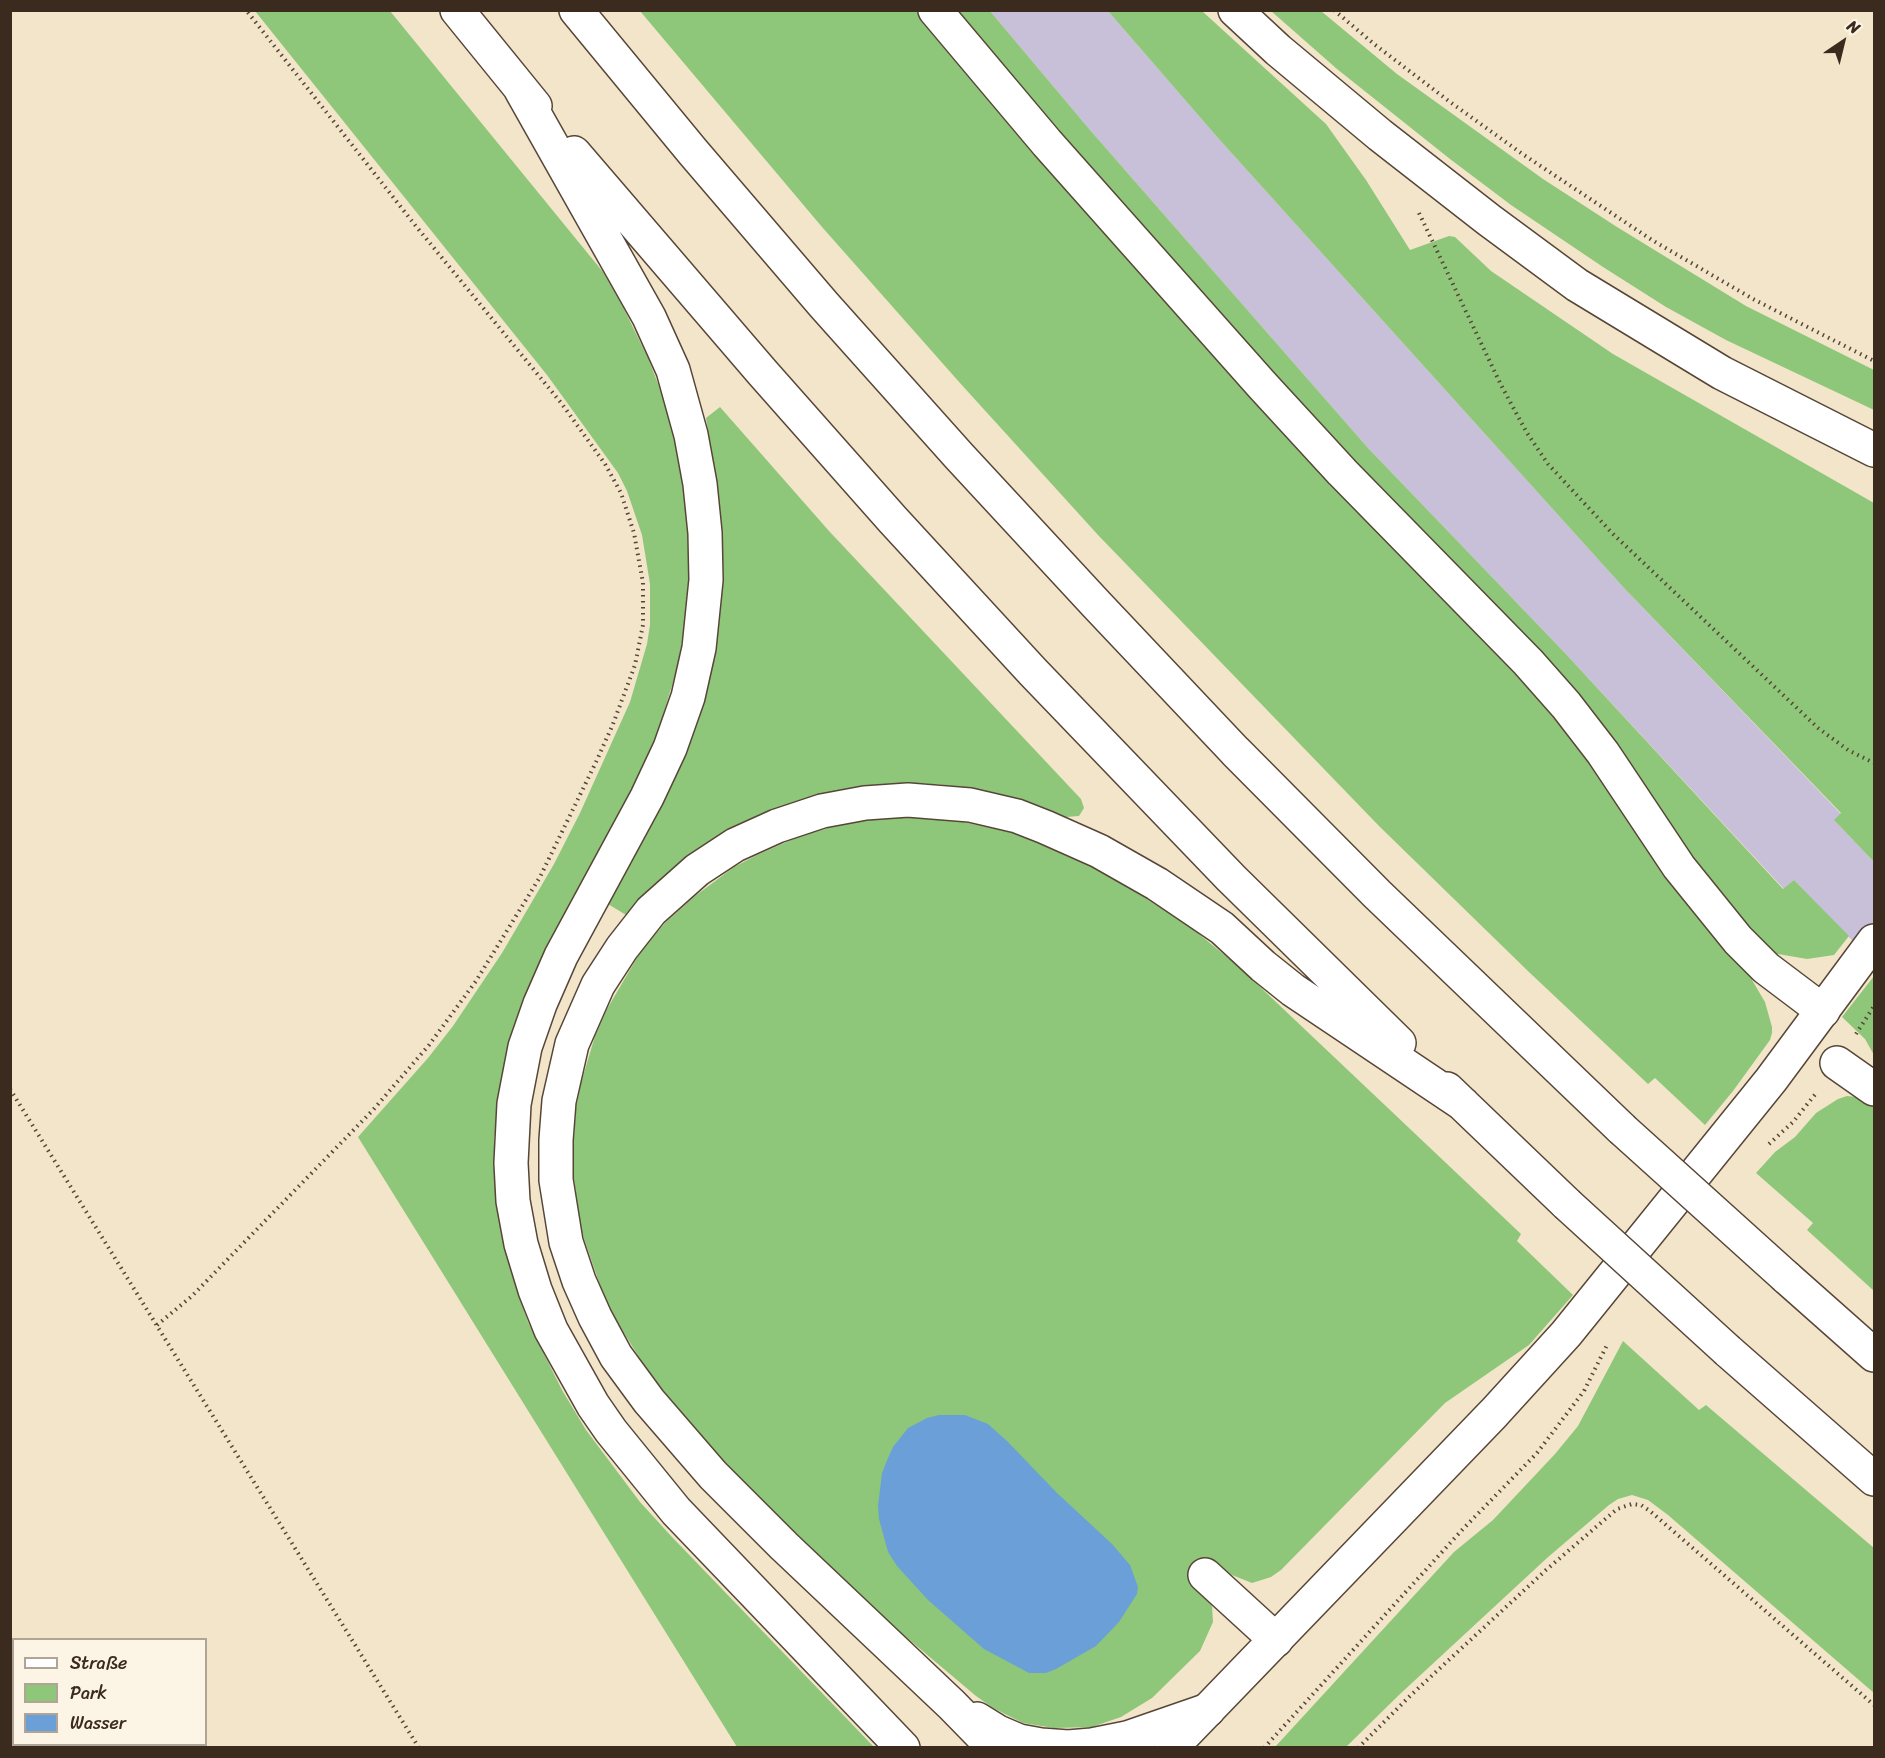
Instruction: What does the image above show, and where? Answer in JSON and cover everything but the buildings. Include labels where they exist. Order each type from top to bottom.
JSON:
[{"type":"main road","points":[[457,10],[633,224],[762,372],[1017,656],[1239,886],[1567,1204],[1728,1352],[1875,1479]]},
{"type":"main road","points":[[576,10],[693,152],[824,305],[1096,605],[1235,751],[1377,894],[1622,1129],[1875,1355]]},
{"type":"main road","points":[[935,10],[1047,143],[1262,385],[1566,705],[1603,753],[1679,867],[1737,940],[1766,968],[1822,1011]]},
{"type":"main road","points":[[1235,10],[1287,58],[1380,135],[1577,285],[1722,373],[1875,450]]},
{"type":"main road","points":[[521,90],[649,317],[673,370],[691,435],[700,484],[705,533],[706,580],[699,648],[688,697],[670,748],[651,789],[561,956],[546,987],[525,1047],[514,1104],[511,1153],[513,1201],[521,1244],[543,1310],[563,1353],[592,1405],[632,1459],[676,1510],[903,1748]]},
{"type":"main road","points":[[994,1748],[713,1475],[668,1426],[616,1356],[595,1317],[579,1281],[566,1242],[557,1190],[556,1140],[559,1101],[572,1044],[588,1005],[609,967],[651,910],[697,870],[735,845],[777,826],[822,811],[865,803],[908,800],[960,804],[1017,816],[1070,837],[1128,866],[1222,928],[1293,990],[1463,1104]]},
{"type":"main road","points":[[1171,1748],[1494,1413],[1566,1334],[1725,1138],[1875,941]]},
{"type":"main road","points":[[1837,1063],[1875,1089]]},
{"type":"main road","points":[[1205,1575],[1276,1640]]},
{"type":"main road","points":[[952,1705],[998,1732],[1019,1741],[1068,1747],[1116,1741],[1208,1710]]},
{"type":"path","points":[[157,1325],[192,1296],[373,1110],[429,1046],[469,991],[540,877],[582,791],[613,724],[635,665],[643,625],[643,584],[634,533],[621,493],[605,464],[562,404],[415,225],[246,10]]},
{"type":"path","points":[[1334,10],[1450,102],[1530,159],[1644,234],[1753,299],[1875,361]]},
{"type":"path","points":[[1417,209],[1501,386],[1527,433],[1548,464],[1612,533],[1818,728],[1848,750],[1875,763]]},
{"type":"path","points":[[10,1089],[419,1748]]},
{"type":"path","points":[[1264,1748],[1462,1530],[1537,1453],[1584,1391],[1608,1342]]},
{"type":"path","points":[[1358,1748],[1411,1695],[1546,1570],[1617,1509],[1632,1504],[1641,1505],[1650,1511],[1875,1705]]},
{"type":"shaded area","points":[[990,11],[1108,11],[1218,138],[1624,588],[1841,814],[1835,821],[1874,862],[1874,963],[1794,880],[1784,889],[1564,652],[1368,448],[1090,130]]},
{"type":"green space","points":[[255,11],[390,11],[603,272],[648,358],[662,394],[672,429],[686,503],[689,573],[683,636],[676,672],[657,735],[629,796],[549,943],[536,972],[508,1052],[500,1086],[494,1141],[500,1226],[517,1291],[528,1322],[562,1390],[586,1430],[640,1502],[874,1747],[737,1747],[358,1137],[428,1058],[453,1026],[502,953],[554,864],[580,813],[630,702],[647,644],[650,625],[650,584],[642,535],[627,491],[618,473],[547,375]]},
{"type":"green space","points":[[640,11],[990,11],[1090,130],[1368,448],[1564,652],[1783,889],[1794,880],[1849,936],[1834,955],[1807,959],[1778,954],[1752,980],[1765,1002],[1772,1027],[1770,1040],[1705,1125],[1655,1078],[1648,1084],[1530,973],[1379,826],[1098,535],[822,227]]},
{"type":"green space","points":[[1108,11],[1202,11],[1326,124],[1366,180],[1410,250],[1449,236],[1455,237],[1491,271],[1613,354],[1874,503],[1874,862],[1834,820],[1841,813],[1624,588],[1218,138]]},
{"type":"green space","points":[[1271,11],[1321,11],[1397,74],[1543,179],[1746,306],[1874,370],[1874,410],[1726,340],[1666,307],[1603,267],[1511,205],[1450,159],[1337,69]]},
{"type":"green space","points":[[720,407],[829,531],[1081,799],[1084,808],[1079,816],[1066,817],[1004,796],[945,785],[918,783],[852,788],[824,793],[773,810],[693,854],[649,890],[626,915],[608,904],[658,813],[685,757],[700,716],[711,673],[722,593],[723,552],[720,509],[706,418]]},
{"type":"green space","points":[[912,817],[963,822],[1035,840],[1112,876],[1194,930],[1239,967],[1521,1234],[1517,1241],[1573,1295],[1529,1345],[1445,1403],[1281,1570],[1271,1577],[1252,1583],[1232,1575],[1213,1561],[1208,1597],[1212,1606],[1213,1622],[1200,1651],[1152,1698],[1121,1717],[1092,1727],[1054,1728],[1023,1723],[993,1708],[887,1621],[779,1517],[715,1452],[656,1384],[617,1322],[603,1294],[581,1230],[573,1154],[576,1108],[581,1083],[595,1036],[607,1009],[641,951],[664,924],[695,896],[734,867],[757,855],[800,836],[839,825],[866,820]]},
{"type":"green space","points":[[1874,976],[1874,1055],[1865,1039],[1842,1017]]},
{"type":"green space","points":[[1847,1096],[1874,1103],[1874,1291],[1807,1230],[1813,1223],[1756,1173],[1775,1152],[1795,1137],[1816,1113]]},
{"type":"green space","points":[[1623,1341],[1699,1410],[1706,1405],[1874,1548],[1874,1693],[1668,1515],[1648,1500],[1632,1495],[1618,1499],[1609,1505],[1547,1558],[1346,1747],[1275,1747],[1454,1552],[1493,1520],[1555,1454],[1578,1426]]},
{"type":"water","points":[[939,1415],[965,1415],[988,1424],[1112,1544],[1130,1565],[1138,1587],[1137,1594],[1119,1622],[1096,1646],[1056,1669],[1046,1673],[1029,1673],[984,1649],[928,1600],[897,1566],[888,1552],[878,1506],[882,1473],[893,1447],[908,1428],[927,1418]]}]
